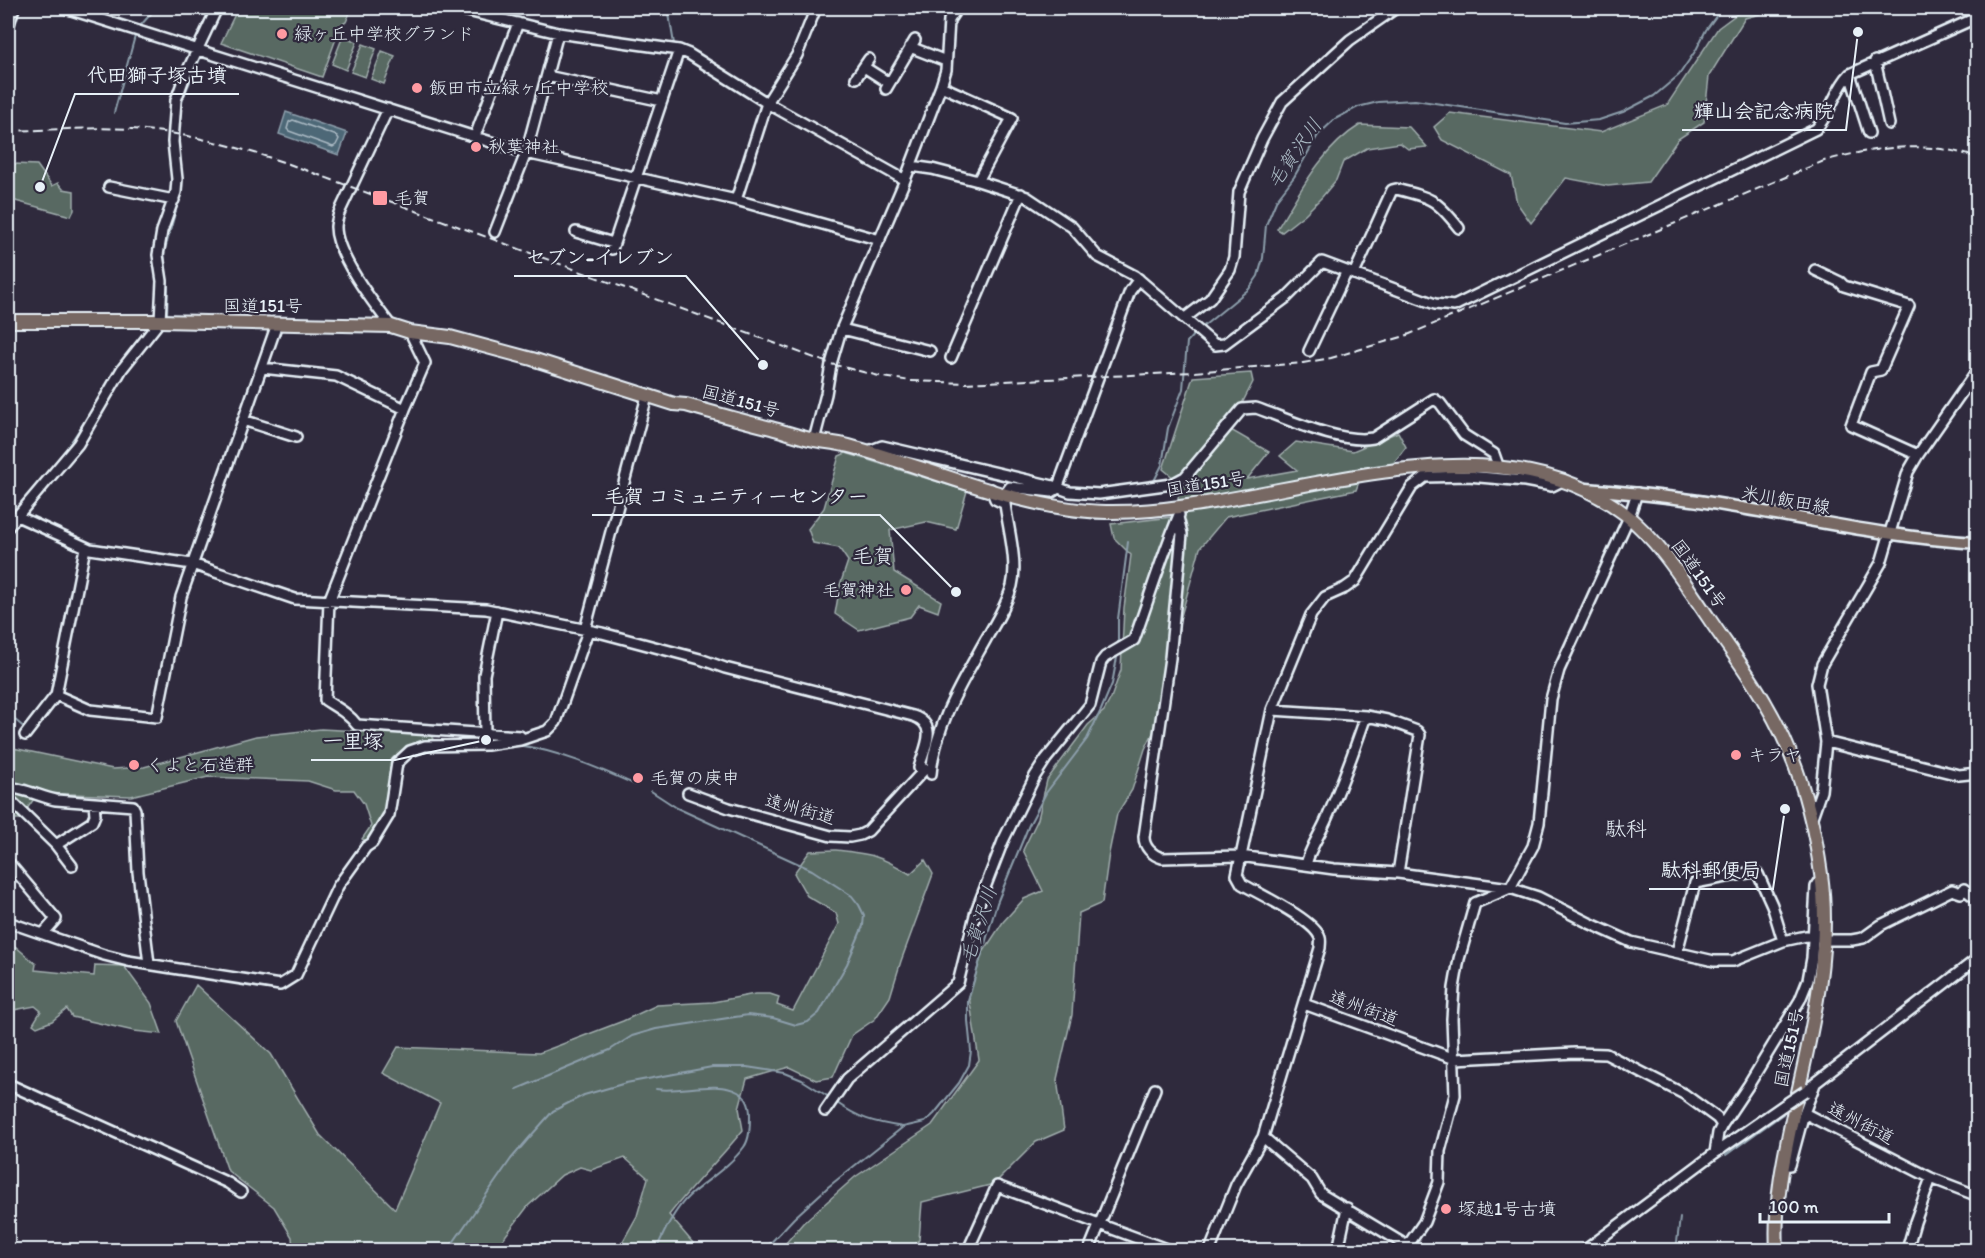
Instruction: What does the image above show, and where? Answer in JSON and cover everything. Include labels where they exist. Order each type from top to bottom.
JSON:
[{"type":"highway","name":"国道151号","points":[[8,321],[160,321],[391,326],[410,332],[450,337],[532,359],[647,396],[814,440],[847,446],[1005,494],[1055,506],[1103,512],[1179,512],[1405,468],[1445,466],[1499,468],[1564,480],[1587,489],[1629,517],[1657,547],[1755,685],[1785,742],[1812,817],[1822,878],[1820,938],[1822,964],[1813,1021],[1782,1166],[1776,1210],[1777,1251]]},
{"type":"main road","name":"米川飯田線","points":[[1587,489],[1637,493],[1733,507],[1888,535],[1977,543]]},
{"type":"street","points":[[8,28],[14,8]]},
{"type":"street","points":[[65,8],[526,153],[736,200],[880,240]]},
{"type":"street","points":[[8,527],[78,444],[122,369],[160,321],[162,288],[158,255],[159,244],[174,200],[177,179],[173,142],[176,100],[216,8]]},
{"type":"street","points":[[454,8],[558,33],[679,50],[767,103],[906,180]]},
{"type":"street","points":[[736,200],[767,103],[797,55],[816,8]]},
{"type":"street","points":[[814,440],[826,394],[832,358],[842,329],[906,180],[941,86],[946,70],[949,20],[957,8]]},
{"type":"street","points":[[1187,321],[1210,299],[1230,270],[1234,257],[1239,192],[1276,112],[1292,91],[1345,44],[1396,8]]},
{"type":"street","points":[[911,166],[932,169],[1022,194],[1072,228],[1097,256],[1139,279],[1215,345],[1224,344],[1286,298],[1322,262],[1434,304],[1454,306],[1816,129],[1822,122],[1842,82],[1850,74],[1977,17]]},
{"type":"street","points":[[476,136],[518,23]]},
{"type":"street","points":[[495,232],[526,153],[558,33]]},
{"type":"street","points":[[856,78],[867,63],[887,86],[912,43],[946,61]]},
{"type":"street","points":[[576,232],[612,246],[679,50]]},
{"type":"street","points":[[1875,61],[1889,124]]},
{"type":"street","points":[[1850,74],[1869,133]]},
{"type":"street","points":[[547,76],[662,101]]},
{"type":"street","points":[[941,86],[1012,118],[978,181]]},
{"type":"street","points":[[388,109],[339,213],[336,227],[340,243],[366,295],[391,326]]},
{"type":"street","points":[[109,187],[174,200]]},
{"type":"street","points":[[1309,351],[1392,190],[1424,196],[1432,200],[1443,208],[1459,228]]},
{"type":"street","points":[[951,358],[1022,194]]},
{"type":"street","points":[[1815,270],[1844,286],[1909,306],[1881,370],[1871,372],[1851,425],[1918,455]]},
{"type":"street","points":[[1005,494],[1010,487],[1052,492],[1057,489],[1130,291],[1139,279]]},
{"type":"street","points":[[56,695],[90,710],[157,717],[181,597],[277,324]]},
{"type":"street","points":[[842,329],[930,351]]},
{"type":"street","points":[[410,332],[425,363],[329,601],[325,700],[349,714],[357,725],[532,737]]},
{"type":"street","points":[[262,368],[336,376],[405,409]]},
{"type":"street","points":[[1812,817],[1821,791],[1826,742],[1817,684],[1822,664],[1881,563],[1908,472],[1977,369]]},
{"type":"street","points":[[8,922],[104,955],[279,985],[288,982],[296,975],[338,886],[366,847],[372,843],[389,815],[397,763],[410,751],[425,746],[487,745],[532,737],[547,731],[556,722],[588,631],[586,626],[647,396]]},
{"type":"street","points":[[866,452],[882,446],[1070,492],[1099,494],[1166,486],[1185,477],[1242,409],[1256,408],[1346,439],[1366,440],[1373,438],[1434,399],[1440,403],[1464,435],[1494,454],[1499,468]]},
{"type":"street","points":[[243,420],[296,437]]},
{"type":"street","points":[[940,474],[942,459]]},
{"type":"street","points":[[1240,856],[1272,710],[1311,615],[1325,597],[1355,581],[1418,480],[1425,477],[1468,476],[1552,486],[1564,480]]},
{"type":"street","name":"遠州街道","points":[[688,794],[831,836],[850,837],[868,831],[926,774],[947,711],[1003,609],[1012,585],[1014,566],[1005,504],[995,499],[991,489]]},
{"type":"street","points":[[1263,1137],[1312,1179],[1321,1194],[1411,1248],[1424,1222],[1439,1182],[1440,1151],[1455,1095],[1452,1019],[1454,988],[1471,914],[1475,903],[1510,888],[1533,846],[1539,823],[1551,699],[1559,670],[1629,517],[1637,493]]},
{"type":"street","points":[[828,1108],[847,1079],[958,983],[976,911],[1003,841],[1046,759],[1090,705],[1101,662],[1108,654],[1134,640],[1179,512]]},
{"type":"street","points":[[1179,512],[1182,534],[1170,658],[1144,837],[1146,847],[1156,856],[1162,858],[1240,856],[1334,869],[1398,873],[1510,888],[1538,897],[1631,942],[1714,961],[1733,961],[1783,940],[1863,938],[1881,925],[1952,890],[1961,893],[1964,889],[1977,900]]},
{"type":"street","points":[[16,516],[85,548],[192,564],[295,599],[496,611],[588,631],[923,720],[928,726],[929,733],[919,768],[926,774]]},
{"type":"street","points":[[25,735],[56,695],[85,548]]},
{"type":"street","points":[[485,735],[484,675],[496,611]]},
{"type":"street","points":[[1272,710],[1366,716],[1386,720],[1417,731],[1420,735],[1398,873]]},
{"type":"street","points":[[1306,865],[1309,850],[1323,828],[1347,772],[1366,716]]},
{"type":"street","points":[[1826,742],[1959,775],[1977,773]]},
{"type":"street","points":[[72,866],[56,845],[11,801],[8,793],[10,786],[44,798],[133,806],[149,964]]},
{"type":"street","points":[[56,845],[92,822],[95,815],[94,803]]},
{"type":"street","name":"遠州街道","points":[[1240,856],[1237,875],[1242,884],[1297,915],[1314,929],[1320,938],[1320,948],[1304,1004],[1455,1059],[1575,1053],[1606,1054],[1684,1094],[1717,1118],[1722,1125]]},
{"type":"street","points":[[8,862],[56,919],[43,934]]},
{"type":"street","points":[[1677,952],[1695,884],[1753,872],[1758,874],[1772,905],[1783,940]]},
{"type":"street","points":[[1715,1153],[1718,1133],[1722,1125],[1800,1000],[1820,938]]},
{"type":"street","points":[[1815,1084],[1977,958]]},
{"type":"street","points":[[1210,1251],[1236,1185],[1263,1137],[1304,1004]]},
{"type":"street","points":[[8,1083],[228,1183],[241,1192]]},
{"type":"street","name":"遠州街道","points":[[1585,1251],[1715,1153],[1815,1084]]},
{"type":"street","name":"遠州街道","points":[[1815,1084],[1804,1113],[1931,1178],[1977,1196]]},
{"type":"street","points":[[1089,1251],[1155,1089]]},
{"type":"street","points":[[1782,1166],[1790,1165],[1804,1113]]},
{"type":"street","points":[[1908,1251],[1915,1222],[1931,1178]]},
{"type":"street","points":[[968,1251],[997,1186],[1169,1251]]},
{"type":"street","points":[[1338,1251],[1347,1208]]},
{"type":"green space","name":"緑ヶ丘中学校グランド","points":[[238,8],[352,8],[346,22],[341,25],[322,77],[221,43]]},
{"type":"green space","points":[[1745,8],[1782,8],[1745,18],[1709,76],[1704,122],[1678,139],[1648,182],[1608,186],[1566,178],[1531,223],[1517,203],[1511,175],[1442,140],[1434,127],[1450,113],[1601,132],[1667,105],[1718,28]]},
{"type":"green space","points":[[343,36],[357,42],[346,70],[332,64]]},
{"type":"green space","points":[[363,44],[376,49],[365,77],[351,72]]},
{"type":"green space","points":[[382,51],[395,56],[384,84],[371,79]]},
{"type":"green space","points":[[1360,125],[1409,127],[1427,147],[1408,149],[1400,143],[1367,148],[1343,162],[1336,180],[1305,214],[1282,232],[1277,229],[1303,186],[1323,159],[1334,146]]},
{"type":"green space","points":[[14,164],[37,165],[52,186],[58,183],[63,189],[74,191],[74,210],[71,216],[8,199],[8,171]]},
{"type":"green space","points":[[1251,373],[1253,382],[1229,429],[1269,452],[1247,479],[1297,470],[1280,456],[1296,442],[1353,451],[1398,432],[1406,447],[1392,465],[1364,468],[1356,490],[1226,517],[1200,548],[1161,688],[1154,731],[1145,749],[1132,790],[1117,814],[1102,903],[1079,913],[1072,1015],[1057,1079],[1064,1130],[1036,1142],[994,1184],[922,1202],[919,1240],[911,1250],[780,1250],[803,1223],[855,1177],[932,1125],[979,1060],[969,996],[982,954],[1003,922],[1024,899],[1043,891],[1023,850],[1038,819],[1047,780],[1088,725],[1104,711],[1121,670],[1124,608],[1131,555],[1114,538],[1111,524],[1172,517],[1182,485],[1163,469],[1193,377]]},
{"type":"green space","points":[[846,453],[967,491],[956,529],[926,522],[890,530],[894,572],[941,601],[938,612],[919,605],[910,617],[859,630],[835,614],[840,585],[848,561],[839,548],[813,543],[808,529],[824,508],[839,456]]},
{"type":"green space","points":[[321,729],[435,735],[430,742],[406,746],[394,760],[384,813],[366,841],[362,839],[371,826],[364,804],[354,790],[336,790],[308,781],[208,777],[131,796],[38,793],[20,819],[8,819],[8,747],[113,769],[144,767],[256,736]]},
{"type":"green space","points":[[835,850],[874,856],[910,874],[925,860],[933,874],[890,997],[875,1019],[852,1035],[833,1077],[816,1080],[789,1067],[747,1079],[739,1108],[743,1130],[669,1215],[699,1250],[618,1250],[637,1216],[648,1178],[625,1158],[591,1170],[580,1167],[562,1175],[528,1206],[503,1239],[500,1250],[293,1250],[292,1237],[274,1207],[228,1171],[176,1021],[196,985],[271,1054],[320,1135],[395,1209],[440,1103],[383,1073],[398,1047],[539,1053],[623,1021],[657,1005],[713,1002],[755,994],[770,994],[779,997],[777,1005],[793,1011],[839,924],[836,913],[807,896],[794,873],[810,851]]},
{"type":"green space","points":[[8,945],[16,947],[36,964],[35,970],[94,976],[95,965],[124,966],[151,1003],[162,1034],[134,1031],[72,1017],[67,1009],[52,1021],[37,1027],[33,1024],[41,1011],[35,1006],[8,1011]]},
{"type":"water","points":[[286,112],[347,133],[339,155],[279,134]]},
{"type":"waterway","points":[[141,25],[156,8]]},
{"type":"waterway","points":[[668,8],[674,44]]},
{"type":"waterway","points":[[1704,8],[1717,15]]},
{"type":"waterway","name":"毛賀沢川","points":[[1200,329],[1249,289],[1258,276],[1263,258],[1266,225],[1277,199],[1294,177],[1318,135],[1335,119],[1358,107],[1378,102],[1415,100],[1565,123],[1599,120],[1623,112],[1654,96],[1679,75],[1722,8]]},
{"type":"waterway","points":[[206,42],[211,31]]},
{"type":"waterway","points":[[114,113],[135,36]]},
{"type":"waterway","points":[[179,119],[183,98],[201,56]]},
{"type":"waterway","points":[[167,315],[168,288],[164,253],[182,188],[179,159]]},
{"type":"waterway","name":"毛賀沢川","points":[[1153,483],[1162,465],[1168,428],[1183,389],[1187,342],[1195,333]]},
{"type":"waterway","points":[[140,353],[151,341]]},
{"type":"waterway","points":[[8,520],[65,451],[97,403]]},
{"type":"waterway","name":"毛賀沢川","points":[[1118,646],[1118,619],[1128,542]]},
{"type":"waterway","name":"毛賀沢川","points":[[764,1250],[828,1187],[903,1127],[925,1122],[959,1083],[969,1065],[971,1051],[968,1001],[997,903],[1029,825],[1046,793],[1087,739],[1101,710],[1112,684],[1118,652]]},
{"type":"waterway","points":[[8,714],[26,729]]},
{"type":"waterway","points":[[518,745],[593,766],[636,785]]},
{"type":"waterway","points":[[517,1089],[610,1050],[632,1036],[656,1029],[748,1015],[773,1018],[796,1025],[808,1022],[819,1013],[847,964],[863,926],[864,915],[852,896],[812,870],[677,808],[651,791]]},
{"type":"waterway","points":[[1820,1074],[1978,952]]},
{"type":"waterway","points":[[448,1250],[511,1159],[529,1138],[553,1111],[584,1095],[626,1083],[712,1067],[747,1067],[785,1073],[802,1080],[829,1097]]},
{"type":"waterway","points":[[656,1089],[719,1087],[738,1092],[744,1096],[749,1105],[750,1127],[744,1147],[725,1167],[684,1202],[670,1222],[656,1250]]},
{"type":"waterway","points":[[1817,1094],[1820,1087]]},
{"type":"waterway","points":[[834,1101],[867,1119],[903,1127]]},
{"type":"waterway","points":[[1726,1155],[1783,1114]]},
{"type":"waterway","points":[[1676,1250],[1680,1218]]},
{"type":"railway","points":[[8,131],[132,129],[172,133],[231,146],[289,164],[831,364],[883,377],[911,381],[965,383],[1193,372],[1303,363],[1331,358],[1405,336],[1824,161],[1881,149],[1920,147],[1959,152],[1978,158]]},
{"type":"place","name":"輝山会記念病院","points":[[1858,32]]},
{"type":"place","name":"緑ヶ丘中学校グランド","points":[[282,34]]},
{"type":"place","name":"飯田市立緑ヶ丘中学校","points":[[417,88]]},
{"type":"place","name":"秋葉神社","points":[[476,147]]},
{"type":"place","name":"代田獅子塚古墳","points":[[40,187]]},
{"type":"place","name":"毛賀","points":[[380,198]]},
{"type":"place","name":"セブン-イレブン","points":[[763,365]]},
{"type":"place","name":"毛賀神社","points":[[906,590]]},
{"type":"place","name":"毛賀 コミュニティーセンター","points":[[956,592]]},
{"type":"place","name":"一里塚","points":[[486,740]]},
{"type":"place","name":"キラヤ","points":[[1736,755]]},
{"type":"place","name":"くよと石造群","points":[[134,765]]},
{"type":"place","name":"毛賀の庚申","points":[[638,778]]},
{"type":"place","name":"駄科郵便局","points":[[1785,809]]},
{"type":"place","name":"塚越1号古墳","points":[[1446,1209]]},
{"type":"district","name":"毛賀","points":[[873,555]]},
{"type":"district","name":"駄科","points":[[1626,828]]}]
